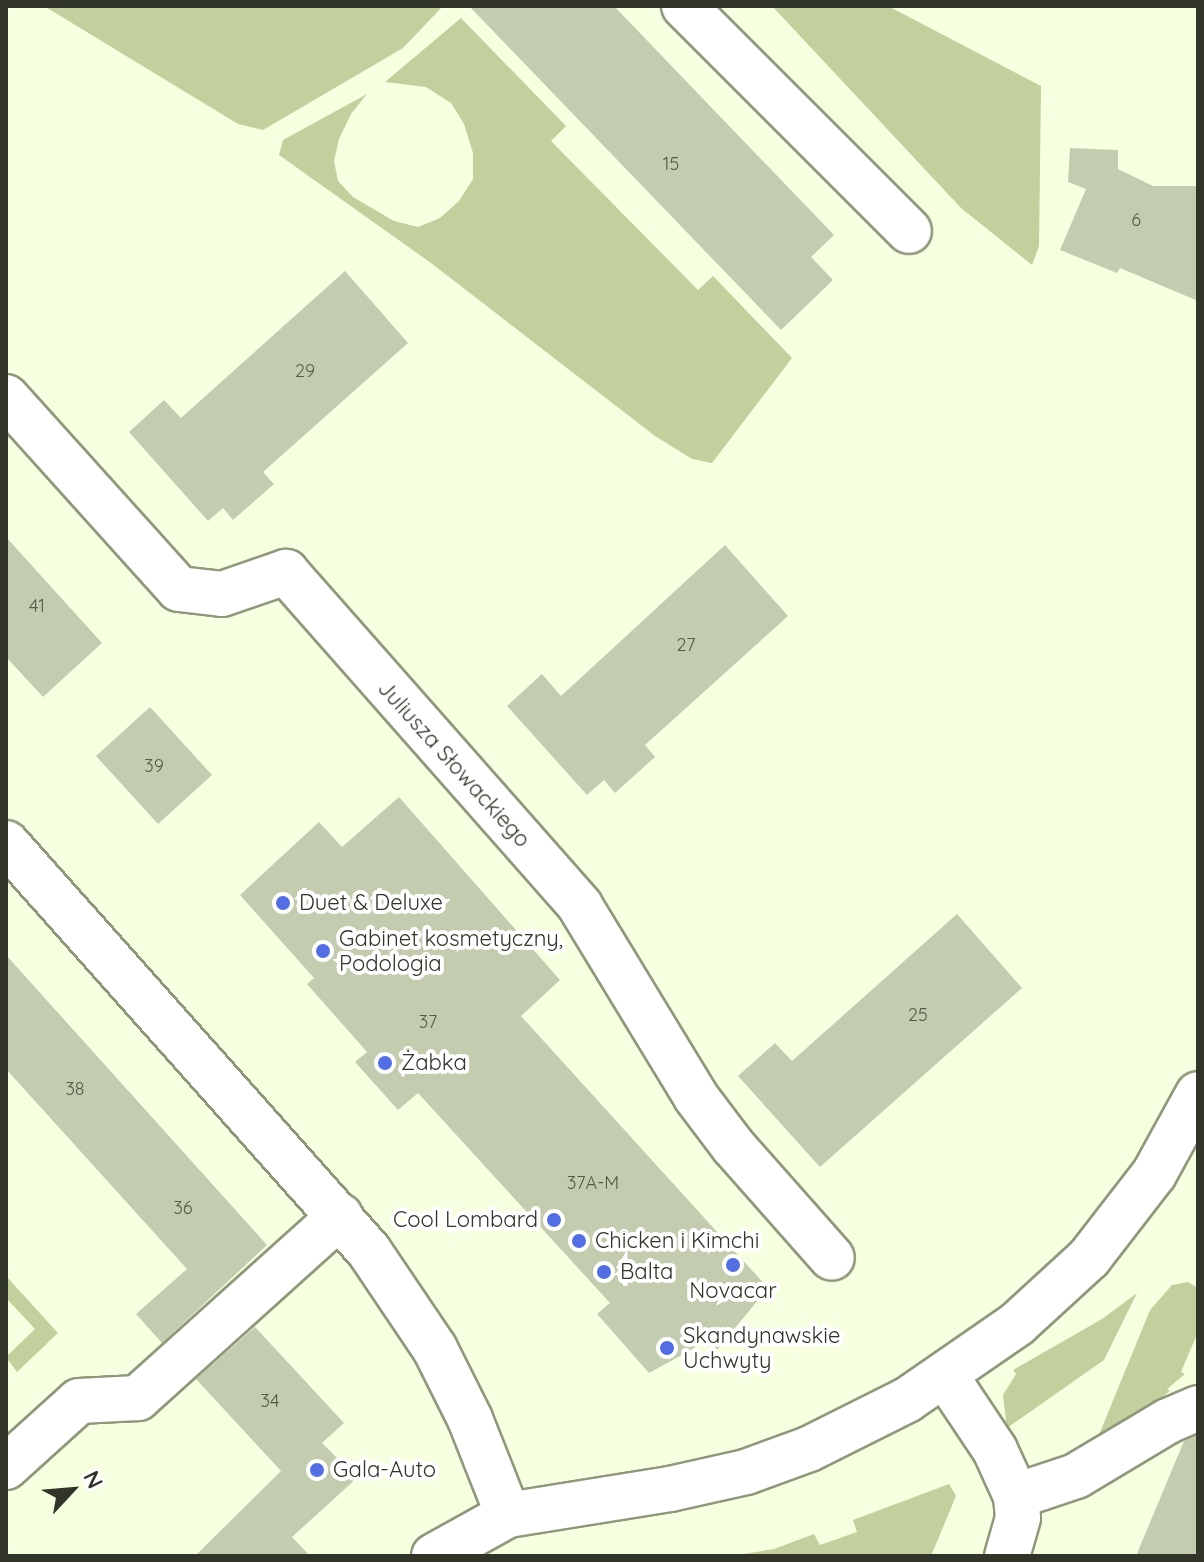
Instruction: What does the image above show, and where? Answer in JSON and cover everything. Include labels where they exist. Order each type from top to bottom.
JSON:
[{"type":"street","points":[[684,6],[909,231]]},
{"type":"street","name":"Juliusza Słowackiego","points":[[6,397],[179,589],[222,594],[286,572],[580,906],[696,1097],[733,1146],[832,1258]]},
{"type":"street","points":[[6,843],[369,1251],[435,1349],[470,1419],[508,1515]]},
{"type":"street","points":[[434,1556],[508,1515],[670,1489],[746,1472],[839,1435],[945,1375],[1017,1324],[1089,1258],[1154,1174],[1198,1094]]},
{"type":"street","points":[[6,1467],[79,1401],[138,1398],[340,1216]]},
{"type":"street","points":[[945,1375],[995,1450],[1016,1496],[1018,1518],[1007,1556]]},
{"type":"street","points":[[1016,1496],[1076,1476],[1168,1421],[1198,1408]]},
{"type":"green space","points":[[44,6],[443,6],[403,48],[263,130],[238,124]]},
{"type":"green space","points":[[772,6],[888,6],[1041,86],[1039,246],[1032,265],[961,208]]},
{"type":"green space","points":[[461,18],[566,126],[551,141],[698,290],[713,276],[792,358],[712,463],[692,459],[655,436],[431,263],[279,155],[283,140],[367,94],[351,114],[339,139],[334,161],[338,181],[353,197],[394,221],[418,227],[440,218],[459,201],[473,179],[473,153],[464,124],[451,103],[426,87],[385,82]]},
{"type":"green space","points":[[6,1276],[58,1333],[17,1372],[6,1357],[35,1329],[6,1298]]},
{"type":"green space","points":[[1188,1282],[1198,1288],[1198,1332],[1181,1372],[1185,1374],[1167,1389],[1170,1391],[1094,1447],[1150,1310],[1172,1285]]},
{"type":"green space","points":[[1137,1293],[1104,1360],[1007,1428],[1003,1395],[1016,1374],[1013,1370],[1102,1319]]},
{"type":"green space","points":[[949,1484],[956,1496],[931,1556],[731,1556],[774,1549],[814,1534],[820,1545],[857,1532],[853,1520]]},
{"type":"building","points":[[469,6],[614,6],[834,235],[811,257],[833,280],[781,330]]},
{"type":"building","points":[[1070,148],[1118,150],[1118,169],[1153,186],[1198,186],[1198,301],[1120,268],[1117,273],[1060,250],[1086,189],[1068,182]]},
{"type":"building","points":[[345,271],[408,343],[263,472],[274,484],[233,520],[223,508],[208,521],[129,432],[164,400],[181,418]]},
{"type":"building","points":[[6,537],[102,643],[43,697],[6,657]]},
{"type":"building","points":[[725,545],[788,616],[645,745],[655,757],[615,793],[604,780],[587,795],[507,706],[542,674],[561,696]]},
{"type":"building","points":[[150,707],[212,775],[158,824],[96,756]]},
{"type":"building","points":[[399,797],[560,980],[521,1016],[768,1288],[717,1350],[709,1340],[649,1373],[597,1314],[610,1303],[418,1093],[398,1110],[355,1062],[367,1052],[307,984],[314,978],[240,895],[319,822],[342,847]]},
{"type":"building","points":[[957,914],[1022,988],[820,1167],[738,1076],[775,1043],[792,1061]]},
{"type":"building","points":[[6,955],[267,1245],[162,1343],[136,1314],[187,1269],[6,1069]]},
{"type":"building","points":[[255,1327],[344,1423],[322,1443],[357,1478],[292,1537],[310,1556],[195,1556],[281,1471],[196,1379]]},
{"type":"building","points":[[1198,1435],[1198,1556],[1136,1556],[1184,1441]]},
{"type":"place","name":"Duet & Deluxe","points":[[283,903]]},
{"type":"place","name":"Gabinet kosmetyczny, Podologia","points":[[323,951]]},
{"type":"place","name":"Żabka","points":[[385,1063]]},
{"type":"place","name":"Cool Lombard","points":[[554,1220]]},
{"type":"place","name":"Chicken i Kimchi","points":[[579,1241]]},
{"type":"place","name":"Novacar","points":[[733,1265]]},
{"type":"place","name":"Balta","points":[[604,1272]]},
{"type":"place","name":"Skandynawskie Uchwyty","points":[[667,1348]]},
{"type":"place","name":"Gala-Auto","points":[[317,1470]]}]
